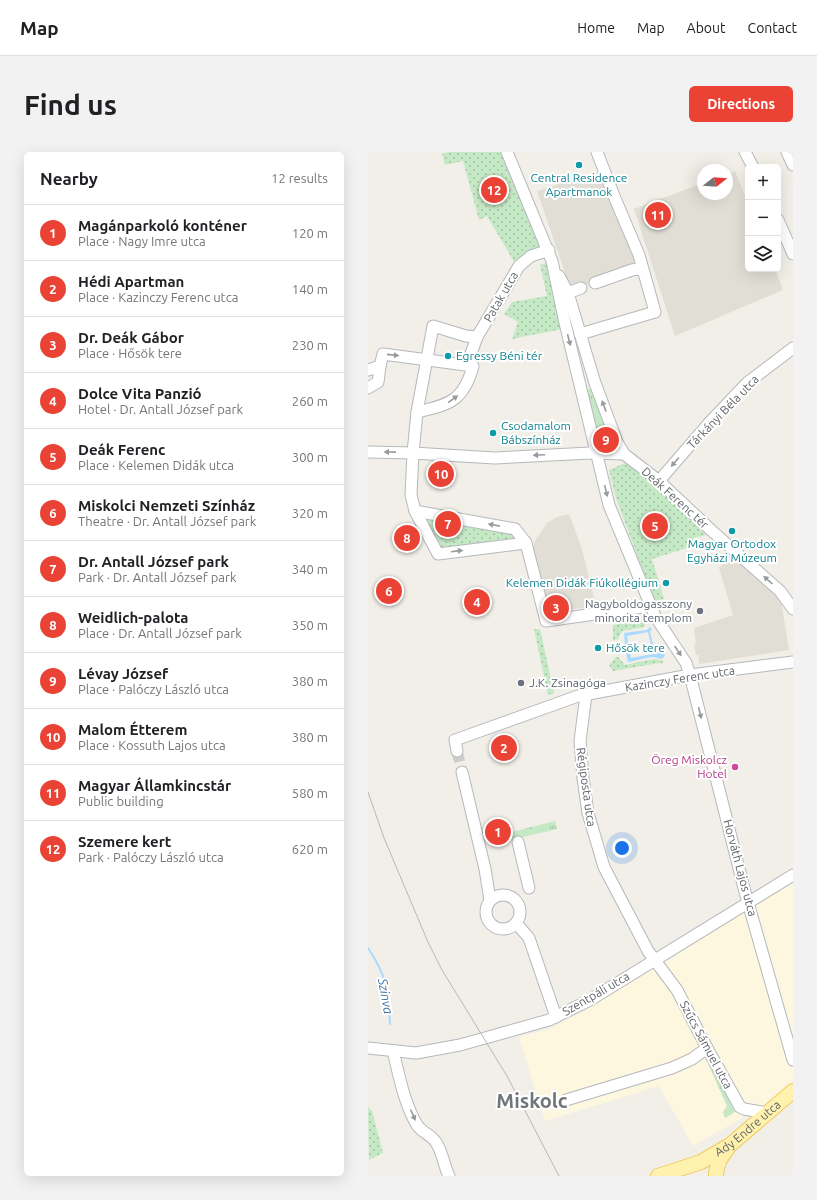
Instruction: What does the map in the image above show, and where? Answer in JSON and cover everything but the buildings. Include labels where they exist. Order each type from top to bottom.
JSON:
[{"type":"main road","name":"Ady Endre utca","points":[[701,1169],[793,1091]]},
{"type":"main road","points":[[716,1176],[719,1160],[730,1145]]},
{"type":"main road","name":"Ady Endre utca","points":[[658,1176],[701,1169],[719,1160]]},
{"type":"main road","points":[[701,1169],[710,1172],[712,1176]]},
{"type":"street","points":[[507,152],[550,256],[568,293],[570,321]]},
{"type":"street","points":[[580,334],[655,312],[639,255],[597,152]]},
{"type":"street","points":[[745,152],[751,164]]},
{"type":"street","points":[[787,152],[793,165]]},
{"type":"street","points":[[781,227],[793,254]]},
{"type":"street","name":"Patak utca","points":[[417,412],[443,405],[462,392],[473,366],[467,365],[477,337],[519,266],[531,256],[550,256]]},
{"type":"street","points":[[550,256],[570,321],[580,334],[595,383],[617,442],[624,454]]},
{"type":"street","points":[[595,283],[632,270],[638,269],[643,271]]},
{"type":"street","points":[[568,293],[581,288]]},
{"type":"street","name":"Horváth Lajos utca","points":[[570,321],[580,387],[609,505],[650,606],[686,663],[747,897],[793,1060]]},
{"type":"street","points":[[477,337],[466,336],[433,326],[417,412],[411,495],[415,511],[438,554],[526,542]]},
{"type":"street","name":"Tárkányi Béla utca","points":[[659,481],[709,423],[747,383],[793,348]]},
{"type":"street","points":[[368,388],[378,382],[383,354],[467,365]]},
{"type":"street","points":[[368,370],[380,366]]},
{"type":"street","points":[[580,387],[595,383]]},
{"type":"street","points":[[368,452],[495,458],[597,453],[624,454]]},
{"type":"street","name":"Deák Ferenc tér","points":[[624,454],[659,481],[780,591],[793,609]]},
{"type":"street","points":[[415,511],[515,529],[526,542],[546,621],[650,606]]},
{"type":"street","name":"Kazinczy Ferenc utca","points":[[456,746],[558,703],[586,695],[690,676],[793,662]]},
{"type":"street","name":"Régiposta utca","points":[[586,695],[580,741],[588,813],[592,830],[604,867],[654,960]]},
{"type":"street","points":[[462,772],[485,869],[490,900],[486,909],[486,914],[490,923],[498,928],[508,928],[516,923],[519,907],[513,898],[504,895],[494,897],[490,900]]},
{"type":"street","points":[[518,842],[529,888]]},
{"type":"street","name":"Szentpáli utca","points":[[372,1049],[416,1052],[460,1045],[556,1017],[590,1000],[654,960],[747,897],[793,875]]},
{"type":"street","points":[[516,923],[529,938],[556,1017]]},
{"type":"street","name":"Szűcs Sámuel utca","points":[[654,960],[677,990],[706,1048],[740,1107],[768,1113]]},
{"type":"street","points":[[566,1100],[672,1068],[692,1059],[706,1048]]},
{"type":"street","points":[[393,1051],[400,1079],[417,1125],[437,1143],[449,1176]]},
{"type":"shaded area","points":[[600,171],[639,265],[571,290],[537,191]]},
{"type":"shaded area","points":[[735,171],[745,196],[745,272],[776,272],[783,290],[675,336],[634,209],[697,185],[697,200],[733,200],[733,172]]},
{"type":"shaded area","points":[[569,514],[582,549],[596,606],[558,611],[546,604],[530,559],[535,541],[547,523],[557,517]]},
{"type":"shaded area","points":[[733,552],[780,594],[789,650],[699,664],[698,655],[696,655],[694,645],[696,644],[694,628],[733,615],[719,568]]},
{"type":"shaded area","points":[[793,878],[793,1082],[763,1106],[693,1146],[659,1086],[545,1121],[519,1037],[549,1029],[582,1012],[662,961],[700,940],[746,906]]},
{"type":"green space","points":[[448,152],[501,152],[543,249],[523,255],[516,265],[487,216],[479,220],[463,161],[445,165],[442,154]]},
{"type":"green space","points":[[548,262],[562,329],[512,339],[518,322],[504,314],[512,302],[547,296],[540,265]]},
{"type":"green space","points":[[594,388],[614,442],[608,448],[604,448],[598,442],[587,390]]},
{"type":"green space","points":[[625,463],[655,483],[706,535],[694,538],[696,545],[652,559],[664,599],[654,601],[616,498],[609,470]]},
{"type":"green space","points":[[422,514],[515,535],[516,541],[443,549]]},
{"type":"green space","points":[[650,618],[650,622],[646,623],[644,627],[622,631],[618,639],[613,641],[613,625]]},
{"type":"green space","points":[[534,629],[540,629],[554,693],[548,695]]},
{"type":"green space","points":[[616,657],[618,657],[625,665],[654,659],[663,661],[662,664],[659,663],[613,671],[609,665]]},
{"type":"green space","points":[[555,821],[557,829],[502,842],[500,835]]},
{"type":"green space","points":[[707,1056],[735,1112],[725,1118],[723,1112],[727,1106],[705,1057]]},
{"type":"green space","points":[[368,1107],[372,1111],[383,1153],[369,1160]]},
{"type":"water","points":[[650,627],[652,629],[650,632],[654,648],[660,649],[665,653],[663,658],[660,659],[652,657],[628,662],[625,648],[614,652],[614,645],[620,647],[625,646],[624,633],[647,630]],"holes":[[[648,632],[653,654],[631,658],[627,636]]]},
{"type":"waterway","name":"Szinva","points":[[368,948],[383,975],[387,992],[390,1024]]},
{"type":"tunnel","points":[[457,751],[462,772]]},
{"type":"tram line","points":[[368,792],[384,838],[428,942],[442,970],[507,1076],[559,1176]]},
{"type":"place","name":"Central Residence Apartmanok","points":[[579,165]]},
{"type":"place","name":"Szemere kert","points":[[494,190]]},
{"type":"place","name":"Magyar Államkincstár","points":[[658,215]]},
{"type":"place","name":"Egressy Béni tér","points":[[448,356]]},
{"type":"place","name":"Csodamalom Bábszínház","points":[[493,433]]},
{"type":"place","name":"Lévay József","points":[[606,440]]},
{"type":"place","name":"Malom Étterem","points":[[441,474]]},
{"type":"place","name":"Dr. Antall József park","points":[[448,524]]},
{"type":"place","name":"Deák Ferenc","points":[[655,526]]},
{"type":"place","name":"Magyar Ortodox Egyházi Múzeum","points":[[732,531]]},
{"type":"place","name":"Weidlich-palota","points":[[407,538]]},
{"type":"place","name":"Kelemen Didák Fiúkollégium","points":[[666,583]]},
{"type":"place","name":"Miskolci Nemzeti Színház","points":[[389,591]]},
{"type":"place","name":"Dolce Vita Panzió","points":[[477,602]]},
{"type":"place","name":"Dr. Deák Gábor","points":[[556,608]]},
{"type":"place","name":"Nagyboldogasszony minorita templom","points":[[700,611]]},
{"type":"place","name":"Hősök tere","points":[[598,648]]},
{"type":"place","name":"J.K. Zsinagóga","points":[[521,683]]},
{"type":"place","name":"Hédi Apartman","points":[[504,748]]},
{"type":"place","name":"Öreg Miskolcz Hotel","points":[[735,767]]},
{"type":"place","name":"Magánparkoló konténer","points":[[498,832]]},
{"type":"district","name":"Miskolc","points":[[532,1101]]}]
